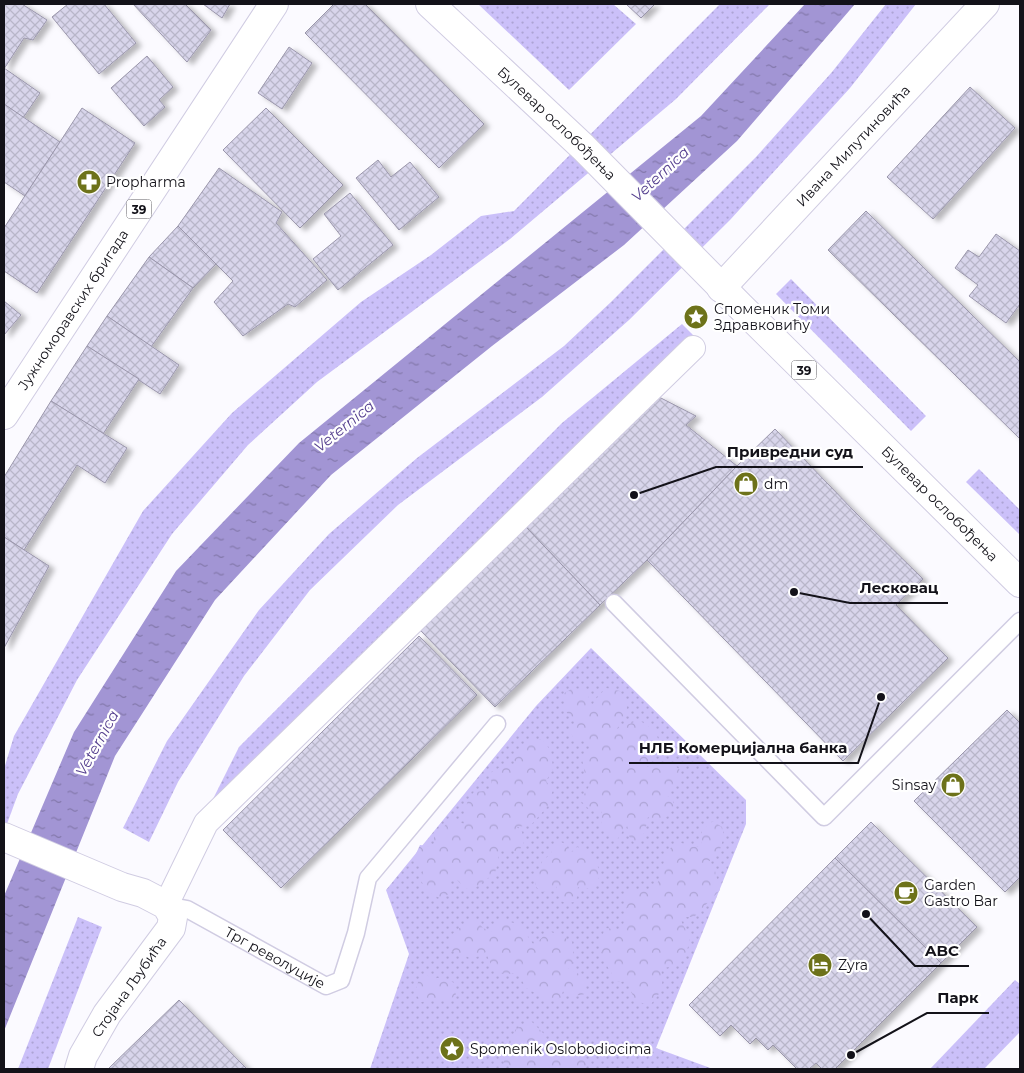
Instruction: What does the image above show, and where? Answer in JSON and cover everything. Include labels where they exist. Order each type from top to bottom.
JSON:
[{"type":"main road","name":"Јужноморавских бригада","points":[[4,415],[274,4]]},
{"type":"main road","name":"Булевар ослобођења","points":[[430,4],[583,147],[722,288],[1020,583]]},
{"type":"main road","name":"Ивана Милутиновића","points":[[722,288],[985,4]]},
{"type":"main road","name":"Трг револуције","points":[[4,837],[122,887],[143,893],[166,905]]},
{"type":"main road","name":"Стојана Љубића","points":[[79,1069],[82,1056],[107,1014],[171,928],[173,916],[166,905]]},
{"type":"street","points":[[166,905],[206,823],[693,348]]},
{"type":"lane","points":[[614,602],[824,817],[1020,621]]},
{"type":"lane","name":"Трг револуције","points":[[166,905],[187,909],[326,986],[341,980],[356,933],[368,878],[497,724]]},
{"type":"green space","points":[[478,4],[613,4],[636,24],[569,90]]},
{"type":"green space","points":[[720,4],[770,4],[676,99],[510,239],[317,382],[248,445],[172,534],[77,680],[18,794],[4,832],[4,769],[14,736],[143,511],[232,413],[361,302],[431,255],[481,216],[514,211]]},
{"type":"green space","points":[[886,4],[916,4],[850,88],[730,220],[629,320],[542,397],[398,505],[310,590],[244,676],[178,782],[149,842],[123,828],[167,741],[259,610],[329,534],[417,458],[564,346],[611,302],[756,157],[832,72]]},
{"type":"green space","points":[[791,279],[926,416],[911,431],[776,294]]},
{"type":"green space","points":[[682,324],[695,337],[203,819],[239,747],[562,423]]},
{"type":"green space","points":[[979,469],[1020,510],[1020,535],[966,482]]},
{"type":"green space","points":[[591,648],[746,800],[746,824],[656,1048],[713,1069],[370,1069],[409,954],[386,890],[536,706]]},
{"type":"green space","points":[[573,688],[586,690],[592,706],[606,688],[620,691],[627,710],[617,729],[634,722],[642,722],[655,731],[662,749],[647,767],[665,762],[672,764],[681,771],[679,782],[666,795],[672,799],[675,807],[668,816],[660,820],[648,817],[643,835],[635,844],[629,836],[627,824],[617,840],[607,834],[602,828],[602,808],[591,811],[581,801],[590,785],[586,779],[582,759],[592,746],[583,741],[575,740],[570,732],[578,723],[567,713],[563,694]]},
{"type":"green space","points":[[531,739],[542,739],[551,751],[553,769],[546,781],[553,790],[547,807],[531,825],[517,827],[522,832],[524,842],[519,851],[499,850],[495,873],[471,891],[452,875],[449,894],[440,898],[426,890],[420,875],[424,869],[413,860],[420,845],[434,847],[434,837],[452,818],[464,824],[466,807],[471,795],[474,792],[494,790],[490,773],[506,764],[519,765],[511,757]]},
{"type":"green space","points":[[713,821],[722,827],[724,836],[719,853],[707,863],[715,871],[720,890],[694,917],[679,917],[690,938],[687,951],[676,965],[661,969],[661,989],[650,1005],[634,1001],[629,981],[617,982],[604,961],[600,943],[605,928],[622,930],[627,909],[625,895],[633,889],[647,890],[657,885],[667,852],[677,841],[691,847],[701,846],[702,830]]},
{"type":"green space","points":[[561,842],[567,845],[569,854],[577,847],[588,851],[596,860],[601,875],[590,889],[578,887],[575,902],[566,903],[561,901],[556,891],[557,884],[548,892],[543,892],[537,888],[535,882],[538,870],[542,868],[543,860],[551,853],[553,845]]},
{"type":"green space","points":[[78,917],[102,927],[48,1069],[18,1069]]},
{"type":"green space","points":[[475,919],[483,928],[491,932],[495,925],[502,920],[514,923],[524,931],[534,945],[549,931],[572,941],[574,962],[568,969],[582,977],[587,993],[575,995],[563,991],[561,998],[550,1001],[526,988],[518,973],[506,974],[497,971],[491,964],[486,952],[470,959],[451,951],[450,936],[467,922]]},
{"type":"green space","points":[[424,974],[434,979],[444,978],[454,983],[456,996],[444,1001],[430,997],[427,1001],[421,1002],[415,992],[419,979]]},
{"type":"green space","points":[[1015,980],[1020,984],[1020,1032],[984,1069],[930,1069]]},
{"type":"green space","points":[[531,1021],[544,1034],[553,1051],[571,1050],[580,1053],[588,1063],[585,1069],[514,1069],[504,1063],[502,1051],[507,1046],[516,1029]]},
{"type":"water","name":"Veternica","points":[[805,4],[855,4],[737,141],[624,245],[492,346],[331,475],[215,600],[115,756],[4,1031],[4,896],[74,732],[176,571],[299,443],[701,116]]},
{"type":"building","points":[[4,4],[22,4],[47,20],[33,40],[24,38],[4,69]]},
{"type":"building","points":[[68,4],[104,4],[136,43],[99,74],[52,17]]},
{"type":"building","points":[[133,4],[185,4],[211,30],[187,62]]},
{"type":"building","points":[[203,4],[230,4],[222,18]]},
{"type":"building","points":[[334,4],[365,4],[484,124],[439,168],[305,33]]},
{"type":"building","points":[[626,4],[655,4],[641,18]]},
{"type":"building","points":[[289,47],[312,63],[282,109],[258,93]]},
{"type":"building","points":[[147,56],[173,87],[159,100],[165,107],[144,126],[111,88]]},
{"type":"building","points":[[4,68],[40,93],[23,118],[4,104]]},
{"type":"building","points":[[970,87],[1015,128],[933,219],[887,177]]},
{"type":"building","points":[[4,104],[60,142],[25,196],[4,182]]},
{"type":"building","points":[[82,108],[135,143],[37,293],[4,271],[4,228]]},
{"type":"building","points":[[266,108],[343,185],[300,228],[223,150]]},
{"type":"building","points":[[378,160],[391,177],[410,162],[439,197],[399,230],[356,178]]},
{"type":"building","points":[[219,168],[282,212],[276,223],[327,280],[295,307],[288,304],[243,336],[214,302],[233,281],[178,226]]},
{"type":"building","points":[[350,193],[393,245],[338,290],[313,259],[341,236],[324,214]]},
{"type":"building","points":[[866,211],[1020,362],[1020,439],[828,250]]},
{"type":"building","points":[[178,226],[216,264],[193,288],[149,257]]},
{"type":"building","points":[[996,234],[1020,251],[1020,304],[1006,323],[969,296],[978,285],[955,268],[968,250],[979,257]]},
{"type":"building","points":[[149,257],[193,288],[151,347],[107,316]]},
{"type":"building","points":[[4,301],[21,315],[4,335]]},
{"type":"building","points":[[107,316],[179,365],[160,394],[87,346]]},
{"type":"building","points":[[87,346],[139,379],[103,434],[51,401]]},
{"type":"building","points":[[659,397],[696,416],[686,425],[737,466],[647,560],[600,605],[526,527]]},
{"type":"building","points":[[51,401],[127,448],[105,483],[77,465],[24,550],[4,537],[4,477]]},
{"type":"building","points":[[775,429],[923,579],[896,605],[948,658],[843,761],[647,560]]},
{"type":"building","points":[[526,527],[600,605],[495,707],[420,630]]},
{"type":"building","points":[[4,537],[49,566],[4,648]]},
{"type":"building","points":[[419,636],[477,695],[281,888],[223,830]]},
{"type":"building","points":[[1007,710],[1020,723],[1020,877],[1005,892],[914,801]]},
{"type":"building","name":"Garden Gastro Bar","points":[[871,822],[977,927],[941,963],[835,858]]},
{"type":"building","points":[[835,858],[941,963],[835,1069],[822,1069],[816,1063],[809,1069],[797,1069],[773,1045],[768,1050],[756,1038],[750,1044],[731,1025],[720,1036],[689,1005]]},
{"type":"building","points":[[179,1000],[247,1069],[108,1069]]},
{"type":"place","name":"Propharma","points":[[89,182]]},
{"type":"place","name":"Споменик Томи Здравковићу","points":[[696,317]]},
{"type":"place","name":"dm","points":[[746,484]]},
{"type":"place","name":"Привредни суд","points":[[634,495]]},
{"type":"place","name":"Лесковац","points":[[794,592]]},
{"type":"place","name":"НЛБ Комерцијална банка","points":[[881,697]]},
{"type":"place","name":"Sinsay","points":[[953,785]]},
{"type":"place","name":"Garden Gastro Bar","points":[[906,893]]},
{"type":"place","name":"ABC","points":[[866,914]]},
{"type":"place","name":"Zyra","points":[[820,965]]},
{"type":"place","name":"Spomenik Oslobodiocima","points":[[452,1049]]},
{"type":"place","name":"Парк","points":[[851,1055]]}]
